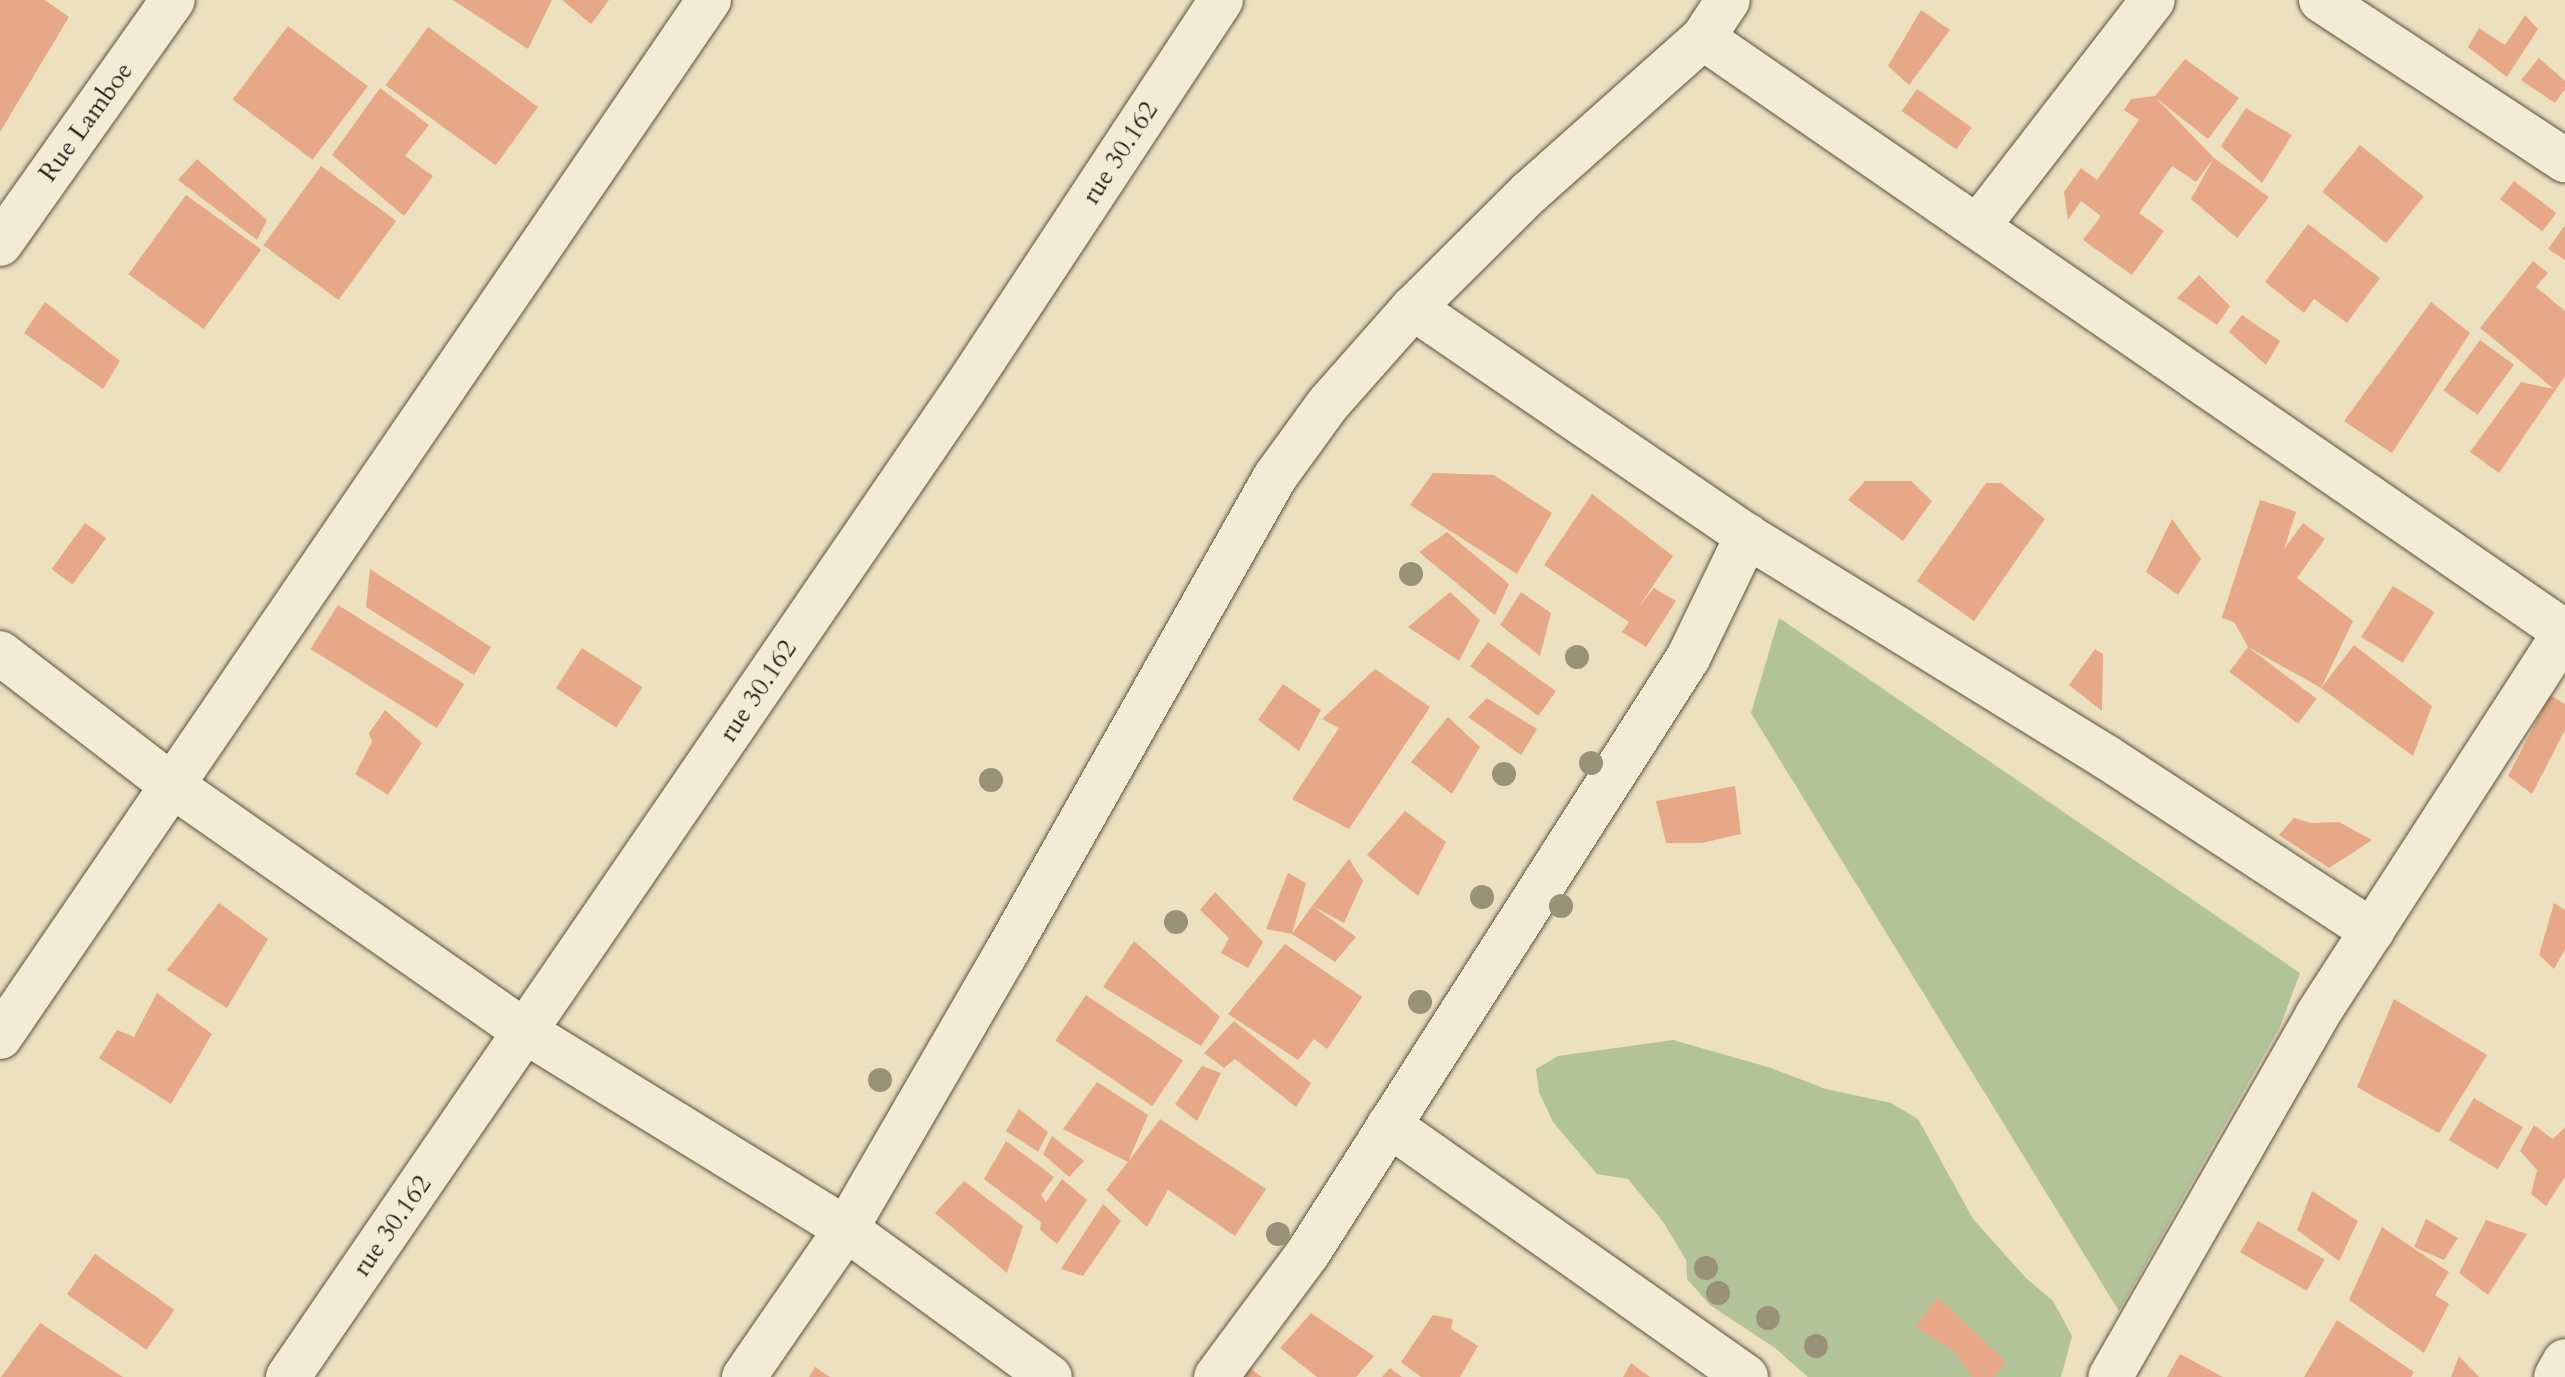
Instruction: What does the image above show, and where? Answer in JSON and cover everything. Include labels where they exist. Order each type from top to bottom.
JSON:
[{"type":"street","name":"Rue Lamboe","points":[[7,219],[173,0]]},
{"type":"street","points":[[0,1037],[709,0]]},
{"type":"street","name":"rue 30.162","points":[[288,1377],[964,390],[1221,0]]},
{"type":"street","points":[[744,1377],[846,1229],[1013,942],[1275,477],[1328,404],[1413,308],[1530,192],[1703,38],[1728,0]]},
{"type":"street","points":[[1979,225],[2153,0]]},
{"type":"street","points":[[2321,0],[2565,160]]},
{"type":"street","points":[[1703,38],[1979,225],[2565,632],[2317,1016],[2110,1377]]},
{"type":"street","points":[[1413,308],[1747,536],[2106,757],[2372,931]]},
{"type":"street","points":[[1216,1377],[1308,1253],[1688,658],[1747,536]]},
{"type":"street","points":[[0,653],[173,786],[526,1032],[846,1229],[1050,1377]]},
{"type":"street","points":[[1389,1125],[1746,1377]]},
{"type":"green space","points":[[1779,618],[2300,973],[2280,1027],[2119,1311],[1751,713]]},
{"type":"green space","points":[[1673,1040],[1768,1067],[1826,1089],[1891,1103],[1918,1119],[1973,1219],[2026,1278],[2053,1301],[2072,1336],[2061,1377],[1808,1377],[1775,1348],[1710,1305],[1687,1279],[1686,1260],[1664,1223],[1628,1179],[1597,1174],[1553,1122],[1539,1092],[1536,1069],[1558,1056]]},
{"type":"building","points":[[0,0],[45,0],[69,17],[0,132]]},
{"type":"building","points":[[453,0],[552,0],[528,49]]},
{"type":"building","points":[[562,0],[609,0],[591,24]]},
{"type":"building","points":[[1921,10],[1950,30],[1909,85],[1888,66]]},
{"type":"building","points":[[2525,15],[2538,29],[2507,77],[2468,47],[2479,28],[2505,45]]},
{"type":"building","points":[[288,26],[368,86],[312,160],[233,99]]},
{"type":"building","points":[[428,27],[538,107],[496,165],[386,85]]},
{"type":"building","points":[[2539,58],[2565,81],[2565,89],[2555,103],[2521,80]]},
{"type":"building","points":[[2185,59],[2239,98],[2208,139],[2156,98],[2214,158],[2196,182],[2172,166],[2139,213],[2164,231],[2132,275],[2083,240],[2101,216],[2081,201],[2068,220],[2064,192],[2081,168],[2097,180],[2139,120],[2124,110],[2131,99],[2155,96]]},
{"type":"building","points":[[380,88],[429,125],[405,156],[433,176],[404,216],[332,155]]},
{"type":"building","points":[[1917,89],[1972,127],[1956,150],[1902,111]]},
{"type":"building","points":[[2246,108],[2292,135],[2262,183],[2221,146]]},
{"type":"building","points":[[2360,145],[2424,197],[2386,243],[2322,192]]},
{"type":"building","points":[[2214,158],[2269,197],[2237,238],[2191,199]]},
{"type":"building","points":[[197,159],[267,220],[257,240],[178,180]]},
{"type":"building","points":[[321,166],[396,221],[339,300],[263,245]]},
{"type":"building","points":[[2514,181],[2556,213],[2542,231],[2500,199]]},
{"type":"building","points":[[186,195],[261,250],[204,329],[128,274]]},
{"type":"building","points":[[2308,224],[2380,278],[2347,323],[2314,299],[2304,313],[2265,282]]},
{"type":"building","points":[[2565,225],[2565,260],[2548,249]]},
{"type":"building","points":[[2533,261],[2548,273],[2536,287],[2565,311],[2565,376],[2499,473],[2470,452],[2521,382],[2554,389],[2480,328]]},
{"type":"building","points":[[2199,275],[2230,306],[2217,325],[2177,298]]},
{"type":"building","points":[[45,302],[120,361],[103,389],[24,333]]},
{"type":"building","points":[[2431,302],[2470,333],[2392,453],[2344,421]]},
{"type":"building","points":[[2242,315],[2280,341],[2266,365],[2229,332]]},
{"type":"building","points":[[2480,340],[2514,365],[2478,415],[2444,390]]},
{"type":"building","points":[[1433,473],[1494,475],[1552,513],[1517,574],[1410,505]]},
{"type":"building","points":[[1865,481],[1911,481],[1932,501],[1903,541],[1848,500]]},
{"type":"building","points":[[1986,483],[2001,483],[2045,519],[1974,621],[1917,581]]},
{"type":"building","points":[[1592,494],[1673,556],[1638,608],[1654,588],[1676,601],[1646,647],[1622,632],[1629,622],[1544,565]]},
{"type":"building","points":[[2260,500],[2296,512],[2258,630],[2222,618]]},
{"type":"building","points":[[2172,519],[2201,559],[2178,595],[2146,572]]},
{"type":"building","points":[[85,523],[106,538],[73,584],[51,569]]},
{"type":"building","points":[[2303,523],[2325,539],[2297,578],[2353,621],[2321,688],[2248,647],[2233,620]]},
{"type":"building","points":[[1447,532],[1509,584],[1495,615],[1419,552]]},
{"type":"building","points":[[370,569],[491,647],[474,675],[366,607]]},
{"type":"building","points":[[2393,586],[2435,612],[2403,663],[2361,637]]},
{"type":"building","points":[[1450,592],[1480,620],[1459,661],[1408,627]]},
{"type":"building","points":[[1521,592],[1551,613],[1540,656],[1500,625]]},
{"type":"building","points":[[338,605],[464,684],[437,728],[310,649]]},
{"type":"building","points":[[1488,642],[1556,691],[1538,716],[1470,666]]},
{"type":"building","points":[[2354,645],[2432,706],[2413,756],[2321,688]]},
{"type":"building","points":[[2248,647],[2317,699],[2298,724],[2229,672]]},
{"type":"building","points":[[582,648],[642,687],[616,727],[556,688]]},
{"type":"building","points":[[2095,649],[2103,654],[2102,711],[2069,685]]},
{"type":"building","points":[[1375,669],[1430,707],[1349,829],[1292,799],[1339,728],[1322,719]]},
{"type":"building","points":[[1283,684],[1321,710],[1299,751],[1258,720]]},
{"type":"building","points":[[2550,695],[2565,704],[2565,730],[2532,794],[2508,776]]},
{"type":"building","points":[[1487,698],[1537,729],[1521,755],[1468,717]]},
{"type":"building","points":[[385,710],[422,743],[388,795],[355,774],[372,742],[369,733]]},
{"type":"building","points":[[1448,717],[1480,747],[1452,794],[1411,762]]},
{"type":"building","points":[[1735,786],[1741,834],[1702,843],[1666,843],[1656,801]]},
{"type":"building","points":[[1405,811],[1446,842],[1418,896],[1367,855]]},
{"type":"building","points":[[2294,818],[2311,823],[2339,822],[2372,840],[2329,868],[2279,835]]},
{"type":"building","points":[[1349,859],[1363,881],[1344,923],[1312,906]]},
{"type":"building","points":[[1288,873],[1306,883],[1292,934],[1266,929]]},
{"type":"building","points":[[1215,892],[1263,942],[1248,968],[1221,953],[1229,938],[1200,910]]},
{"type":"building","points":[[219,903],[268,939],[227,1008],[167,970]]},
{"type":"building","points":[[2554,903],[2565,910],[2565,949],[2554,969],[2539,955]]},
{"type":"building","points":[[1312,906],[1356,937],[1335,962],[1292,934]]},
{"type":"building","points":[[1134,941],[1220,1017],[1201,1046],[1103,987]]},
{"type":"building","points":[[1285,944],[1362,997],[1327,1049],[1314,1039],[1298,1060],[1228,1014]]},
{"type":"building","points":[[157,993],[212,1034],[171,1104],[99,1058],[117,1030],[134,1037]]},
{"type":"building","points":[[1086,995],[1183,1060],[1152,1106],[1055,1041]]},
{"type":"building","points":[[2394,999],[2487,1055],[2439,1133],[2357,1087]]},
{"type":"building","points":[[1234,1021],[1311,1083],[1296,1107],[1235,1059],[1224,1068],[1204,1053]]},
{"type":"building","points":[[1202,1066],[1221,1073],[1197,1121],[1175,1104]]},
{"type":"building","points":[[1097,1082],[1148,1115],[1128,1162],[1063,1129]]},
{"type":"building","points":[[2474,1098],[2523,1127],[2498,1169],[2449,1140]]},
{"type":"building","points":[[1019,1109],[1048,1132],[1038,1152],[1006,1131]]},
{"type":"building","points":[[1160,1119],[1266,1189],[1235,1236],[1168,1190],[1147,1227],[1106,1190]]},
{"type":"building","points":[[2534,1125],[2553,1139],[2565,1127],[2565,1177],[2546,1206],[2531,1194],[2537,1170],[2520,1151]]},
{"type":"building","points":[[1052,1136],[1084,1161],[1069,1177],[1043,1154]]},
{"type":"building","points":[[1006,1141],[1054,1177],[1041,1195],[1046,1202],[1062,1179],[1087,1200],[1057,1244],[1040,1230],[1041,1222],[984,1179]]},
{"type":"building","points":[[964,1181],[1023,1226],[1007,1273],[935,1213]]},
{"type":"building","points":[[2312,1191],[2358,1221],[2339,1261],[2297,1230]]},
{"type":"building","points":[[1103,1204],[1121,1221],[1083,1276],[1061,1269]]},
{"type":"building","points":[[2426,1219],[2458,1238],[2444,1260],[2414,1247]]},
{"type":"building","points":[[2486,1220],[2527,1234],[2488,1295],[2459,1273]]},
{"type":"building","points":[[2258,1221],[2325,1260],[2307,1291],[2240,1252]]},
{"type":"building","points":[[2382,1227],[2449,1272],[2435,1295],[2449,1304],[2424,1353],[2349,1300]]},
{"type":"building","points":[[95,1254],[174,1310],[146,1350],[67,1294]]},
{"type":"building","points":[[1938,1297],[2006,1362],[1994,1377],[1972,1377],[1954,1351],[1915,1327]]},
{"type":"building","points":[[1311,1313],[1374,1356],[1356,1377],[1317,1377],[1280,1348]]},
{"type":"building","points":[[1433,1315],[1453,1319],[1451,1329],[1478,1346],[1460,1377],[1421,1377],[1401,1362]]},
{"type":"building","points":[[2337,1320],[2414,1372],[2411,1377],[2304,1377]]},
{"type":"building","points":[[40,1323],[123,1377],[1,1377]]},
{"type":"building","points":[[2180,1354],[2223,1377],[2167,1377]]},
{"type":"building","points":[[2459,1356],[2479,1377],[2451,1377]]},
{"type":"building","points":[[1631,1363],[1650,1377],[1623,1377]]},
{"type":"building","points":[[815,1367],[830,1377],[809,1377]]},
{"type":"building","points":[[1248,1367],[1262,1377],[1242,1377]]},
{"type":"building","points":[[1390,1368],[1402,1377],[1382,1377]]}]
